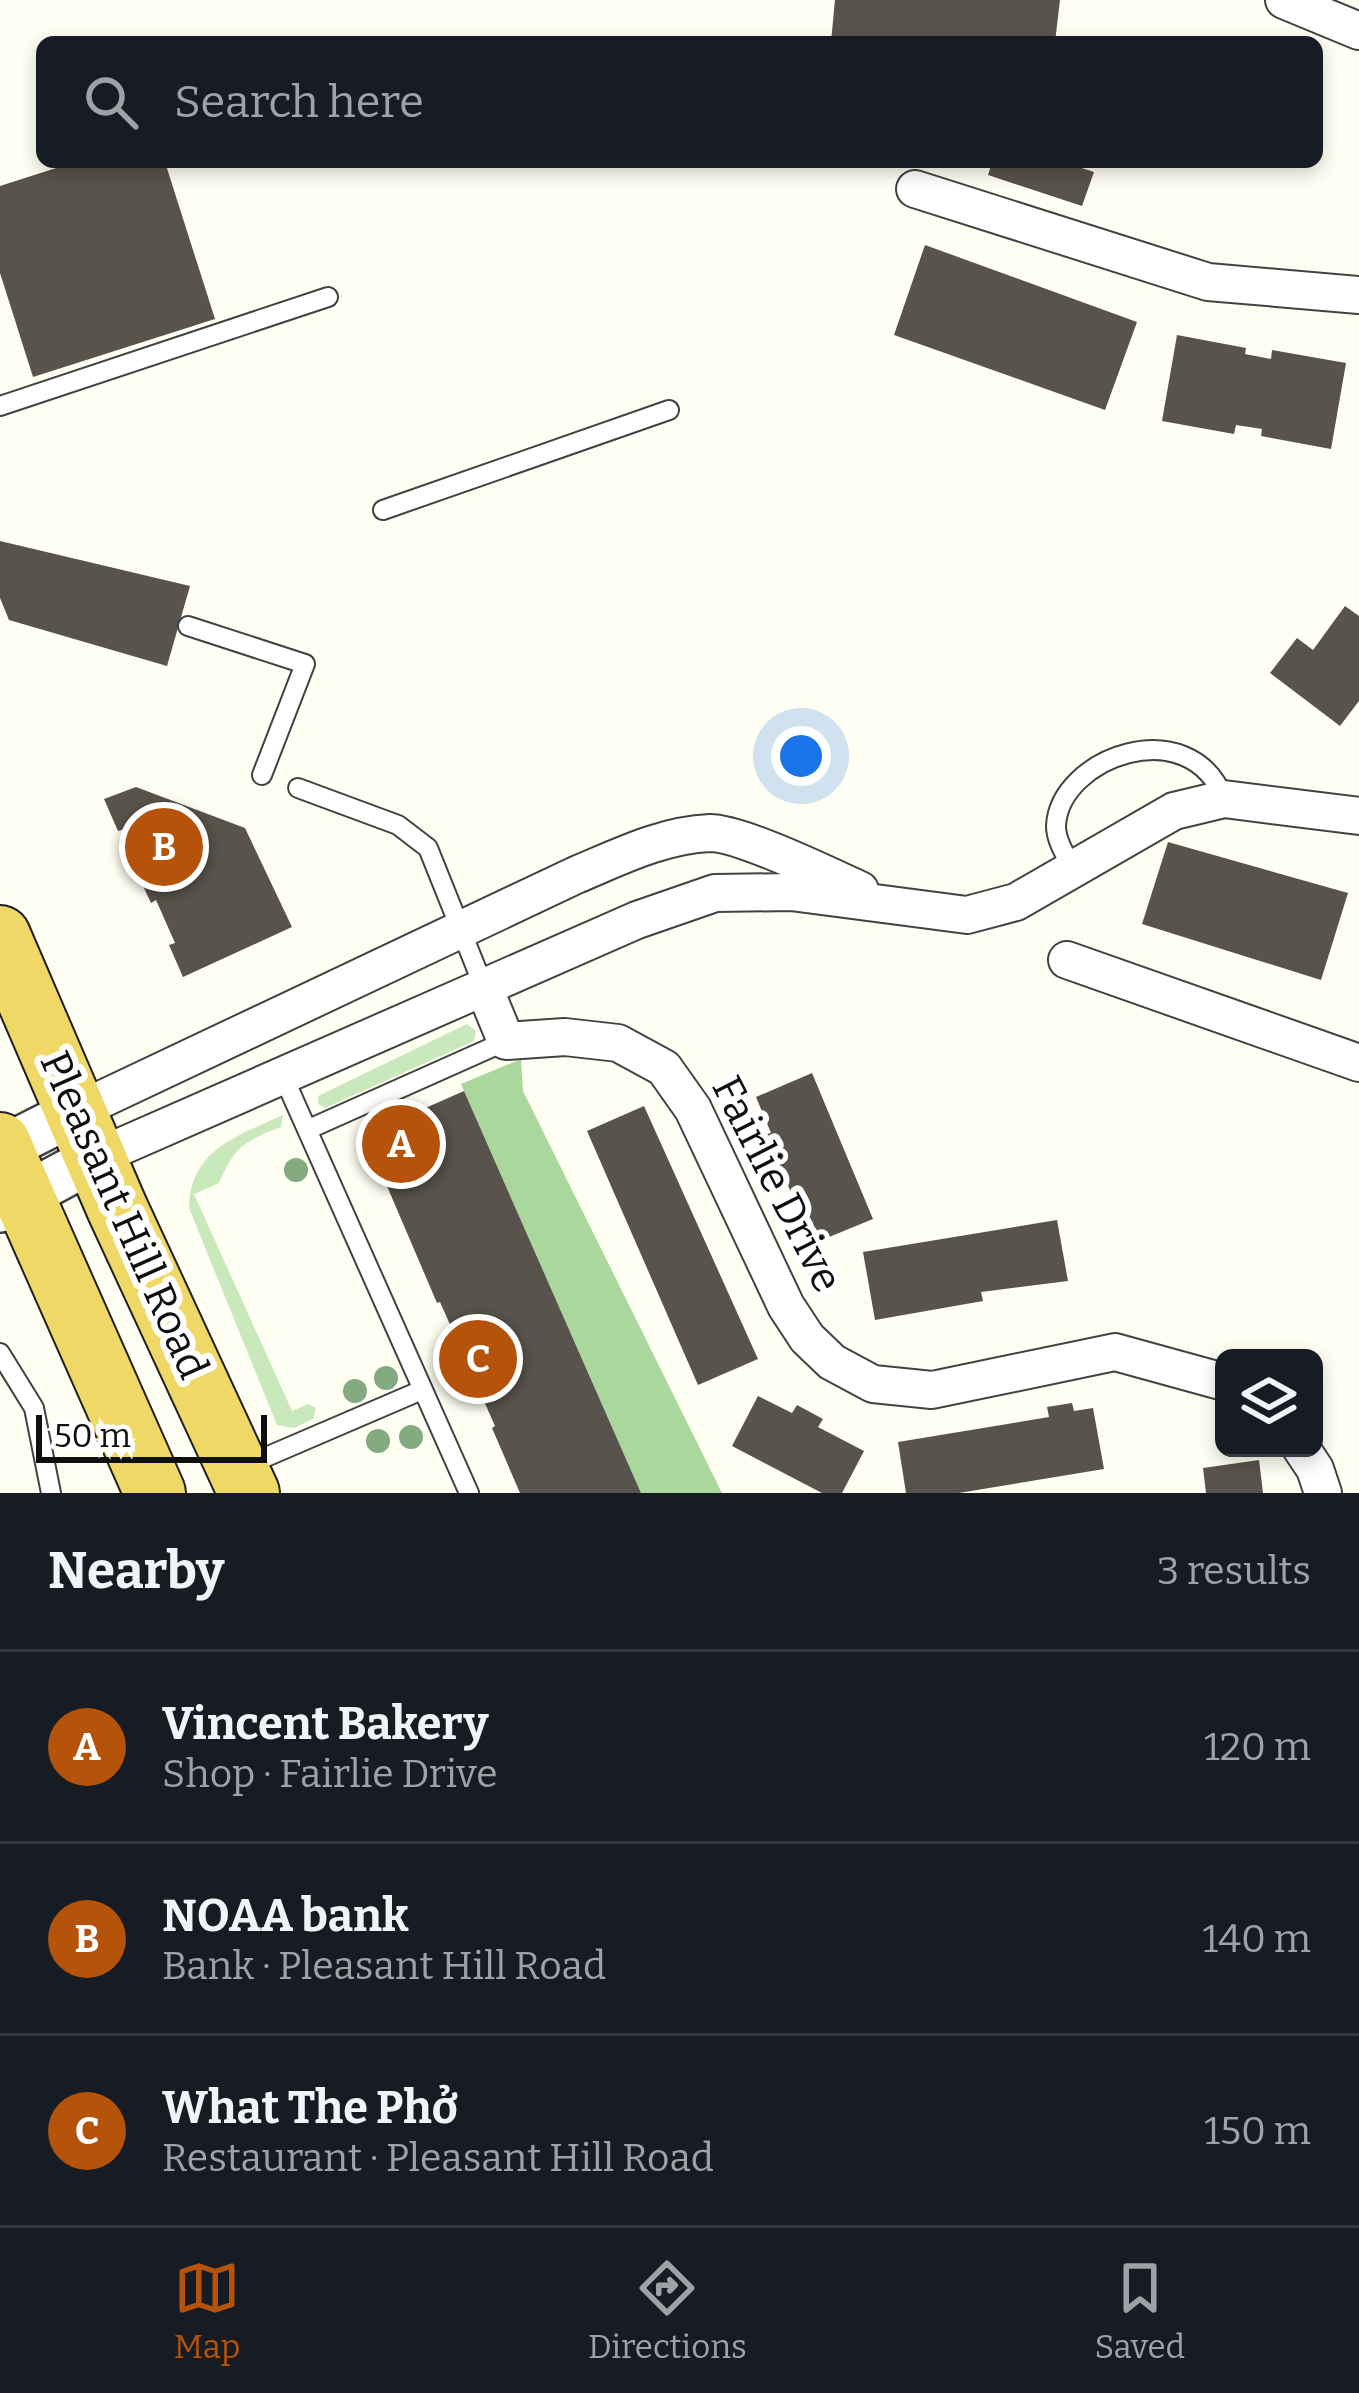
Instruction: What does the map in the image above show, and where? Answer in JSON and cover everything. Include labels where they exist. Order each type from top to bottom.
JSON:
[{"type":"highway","name":"Pleasant Hill Road","points":[[0,936],[244,1481]]},
{"type":"highway","name":"Pleasant Hill Road","points":[[5,1169],[155,1493]]},
{"type":"street","points":[[1284,0],[1359,31]]},
{"type":"street","points":[[915,189],[1208,282],[1359,296]]},
{"type":"street","points":[[86,1134],[284,1078],[637,920],[715,893],[791,892],[968,915],[1016,902],[1174,811],[1224,799],[1359,816]]},
{"type":"street","points":[[5,1169],[86,1134],[460,930],[657,841],[715,833],[802,863],[891,905]]},
{"type":"street","points":[[1067,960],[1359,1063]]},
{"type":"street","points":[[484,990],[506,1041]]},
{"type":"street","name":"Fairlie Drive","points":[[506,1041],[565,1037],[618,1043],[664,1067],[693,1109],[786,1306],[807,1338],[832,1362],[873,1384],[932,1390],[1115,1352],[1215,1380]]},
{"type":"street","points":[[1307,1457],[1323,1493]]},
{"type":"lane","points":[[0,406],[328,297]]},
{"type":"lane","points":[[382,510],[669,410]]},
{"type":"lane","points":[[188,626],[305,664],[262,775]]},
{"type":"lane","points":[[1073,869],[1058,838],[1058,815],[1073,789],[1107,761],[1145,750],[1178,752],[1213,775],[1224,799]]},
{"type":"lane","points":[[298,788],[398,825],[428,848],[484,990]]},
{"type":"lane","points":[[309,1130],[506,1041]]},
{"type":"lane","points":[[284,1078],[469,1493]]},
{"type":"lane","points":[[0,1353],[34,1408],[51,1493]]},
{"type":"lane","points":[[244,1481],[422,1390]]},
{"type":"green space","points":[[467,1024],[476,1031],[474,1041],[325,1108],[318,1104],[318,1096]]},
{"type":"green space","points":[[521,1059],[523,1091],[722,1493],[641,1493],[461,1084]]},
{"type":"green space","points":[[283,1115],[281,1127],[236,1153],[219,1183],[194,1194],[292,1411],[308,1404],[316,1408],[313,1419],[294,1428],[277,1425],[189,1208],[191,1188],[207,1159],[233,1138]]},
{"type":"building","points":[[835,0],[1060,0],[1056,36],[832,36]]},
{"type":"building","points":[[56,168],[167,168],[215,319],[33,377],[0,273],[0,186]]},
{"type":"building","points":[[990,168],[1094,172],[1082,206],[988,175]]},
{"type":"building","points":[[925,245],[1137,322],[1105,410],[894,335]]},
{"type":"building","points":[[1177,335],[1246,348],[1245,354],[1271,359],[1272,350],[1346,363],[1331,449],[1261,436],[1262,429],[1236,425],[1234,434],[1162,421]]},
{"type":"building","points":[[0,541],[190,586],[167,666],[9,620],[0,598]]},
{"type":"building","points":[[1345,606],[1359,616],[1359,701],[1340,726],[1270,673],[1297,638],[1313,650]]},
{"type":"building","points":[[136,787],[245,828],[292,927],[183,977],[169,945],[175,943],[156,900],[151,903],[137,873],[143,871],[125,829],[118,831],[104,799]]},
{"type":"building","points":[[1168,842],[1348,893],[1321,980],[1142,924]]},
{"type":"building","points":[[812,1073],[873,1219],[812,1244],[756,1097]]},
{"type":"building","points":[[464,1091],[641,1493],[520,1493],[495,1426],[363,1130]]},
{"type":"building","points":[[644,1106],[758,1359],[698,1385],[587,1131]]},
{"type":"building","points":[[1057,1220],[1068,1281],[981,1292],[983,1301],[875,1320],[863,1252]]},
{"type":"building","points":[[758,1396],[792,1413],[797,1405],[823,1419],[818,1427],[864,1451],[842,1493],[822,1493],[732,1446]]},
{"type":"building","points":[[1072,1403],[1074,1411],[1093,1408],[1104,1469],[959,1493],[906,1493],[898,1442],[1049,1417],[1047,1407]]},
{"type":"building","points":[[1259,1460],[1263,1493],[1206,1493],[1203,1468]]},
{"type":"place","name":"NOAA bank","points":[[164,847]]},
{"type":"place","name":"Vincent Bakery","points":[[401,1144]]},
{"type":"place","name":"What The Phở","points":[[478,1359]]}]
